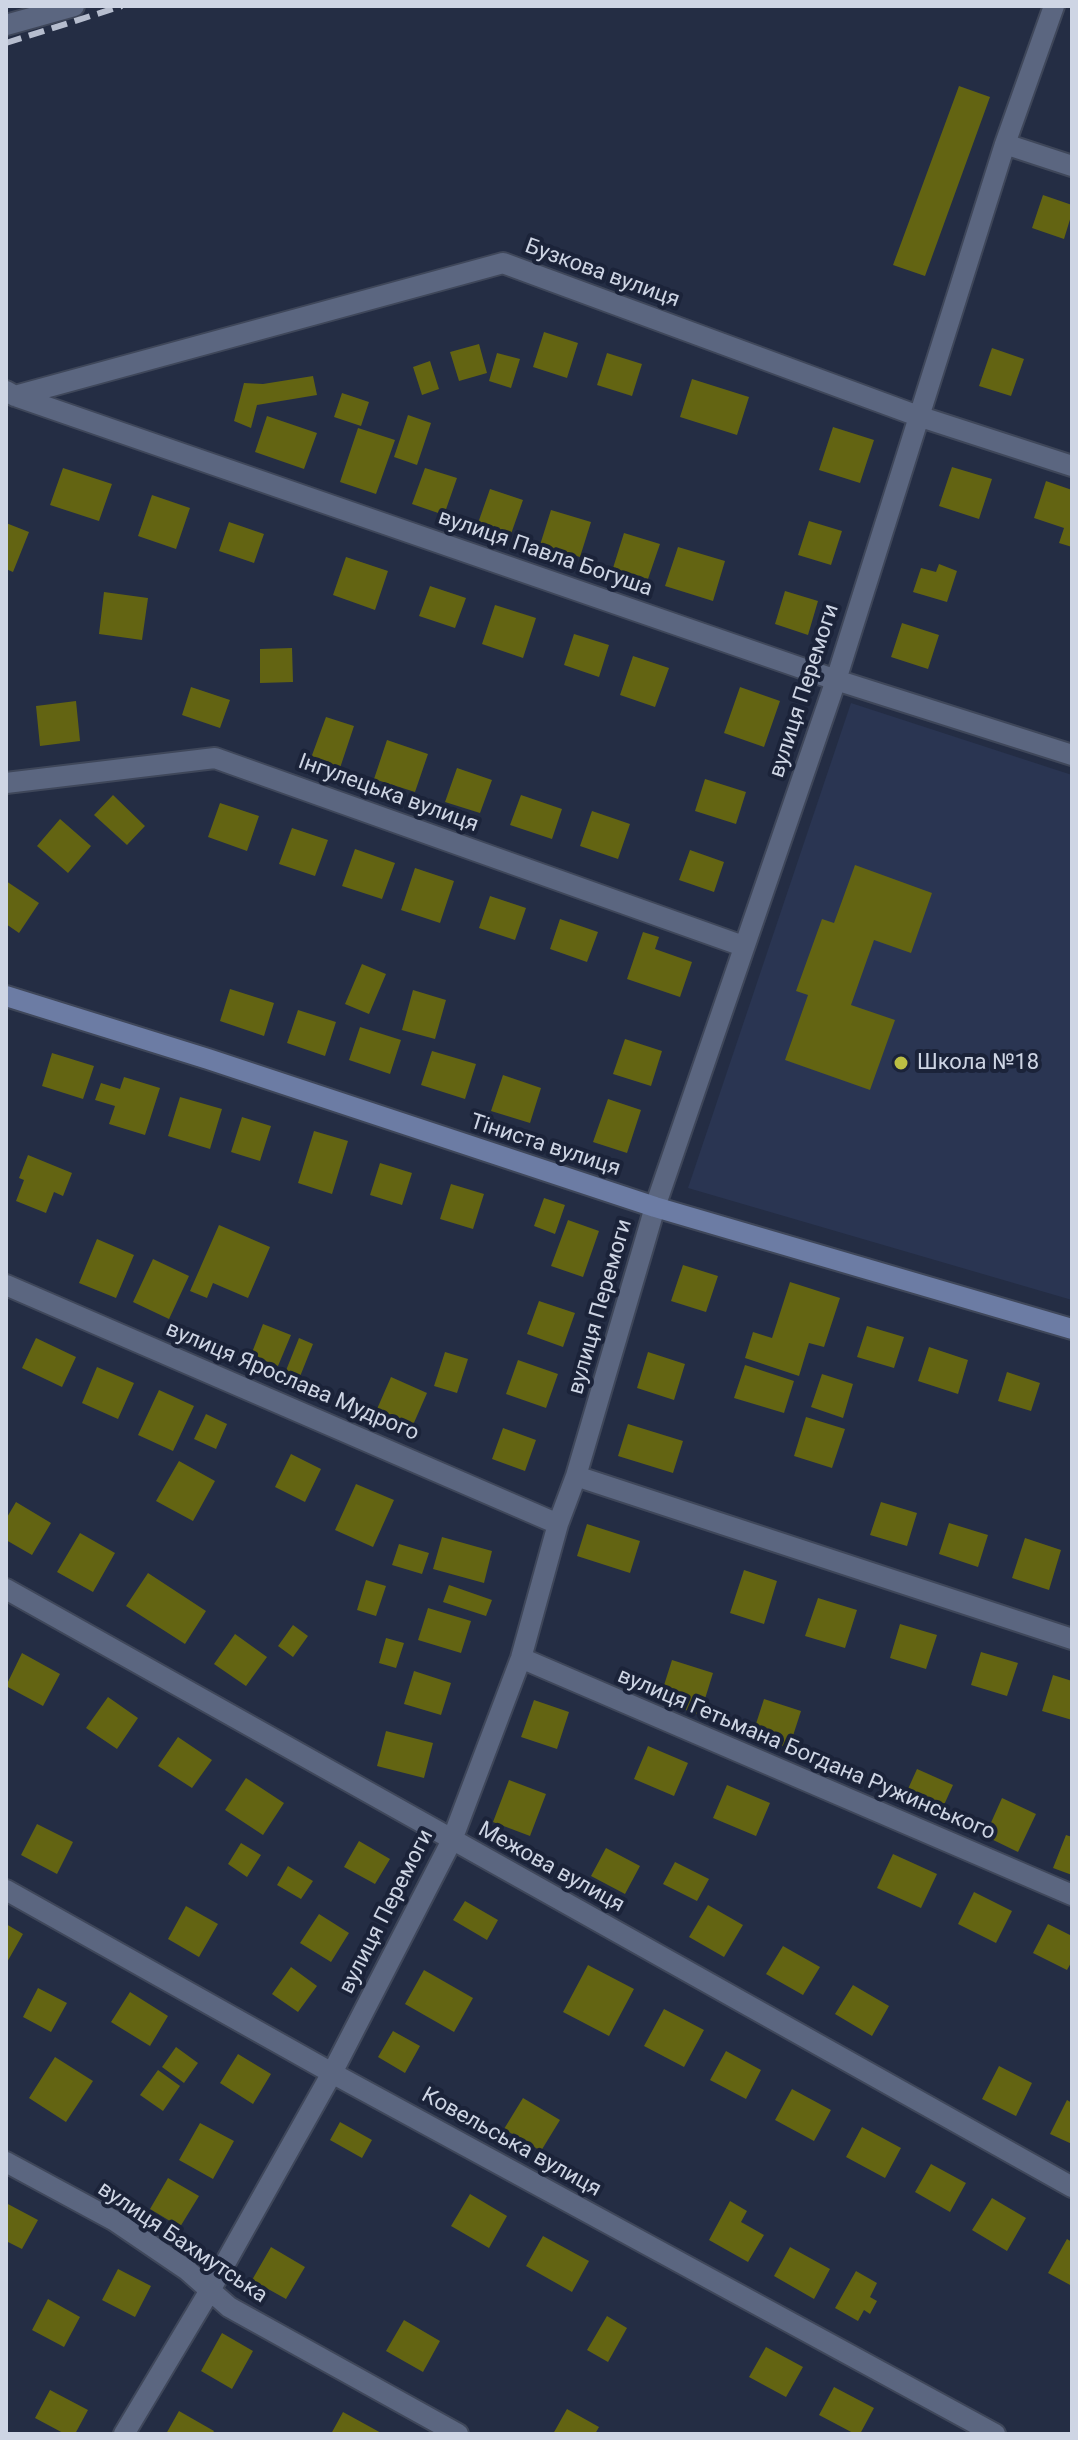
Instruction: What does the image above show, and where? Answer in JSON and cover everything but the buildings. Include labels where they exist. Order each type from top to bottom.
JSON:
[{"type":"street","points":[[6,25],[74,6]]},
{"type":"street","name":"вулиця Перемоги","points":[[124,2434],[209,2292],[332,2073],[452,1840],[521,1658],[558,1524],[576,1476],[655,1207],[836,680],[1005,144],[1054,6]]},
{"type":"street","points":[[1005,144],[1072,166]]},
{"type":"street","name":"Бузкова вулиця","points":[[10,393],[503,263],[918,416],[1072,466]]},
{"type":"street","name":"вулиця Павла Богуша","points":[[10,393],[836,680],[1072,755]]},
{"type":"street","name":"Інгулецька вулиця","points":[[6,783],[215,758],[743,946]]},
{"type":"street","name":"Тіниста вулиця","points":[[6,996],[223,1064],[655,1207],[1072,1329]]},
{"type":"street","name":"вулиця Ярослава Мудрого","points":[[6,1285],[558,1524]]},
{"type":"street","points":[[576,1476],[1072,1639]]},
{"type":"street","name":"Межова вулиця","points":[[6,1589],[1072,2187]]},
{"type":"street","name":"вулиця Гетьмана Богдана Ружинського","points":[[521,1658],[1072,1895]]},
{"type":"street","name":"Ковельська вулиця","points":[[6,1890],[332,2073],[995,2434]]},
{"type":"street","name":"вулиця Бахмутська","points":[[6,2162],[115,2221],[187,2270],[209,2292],[243,2315],[458,2434]]},
{"type":"shaded area","name":"Школа №18","points":[[851,703],[1072,775],[1072,1300],[688,1188]]},
{"type":"railway","points":[[6,43],[122,6]]},
{"type":"place","name":"Школа №18","points":[[901,1063]]}]
